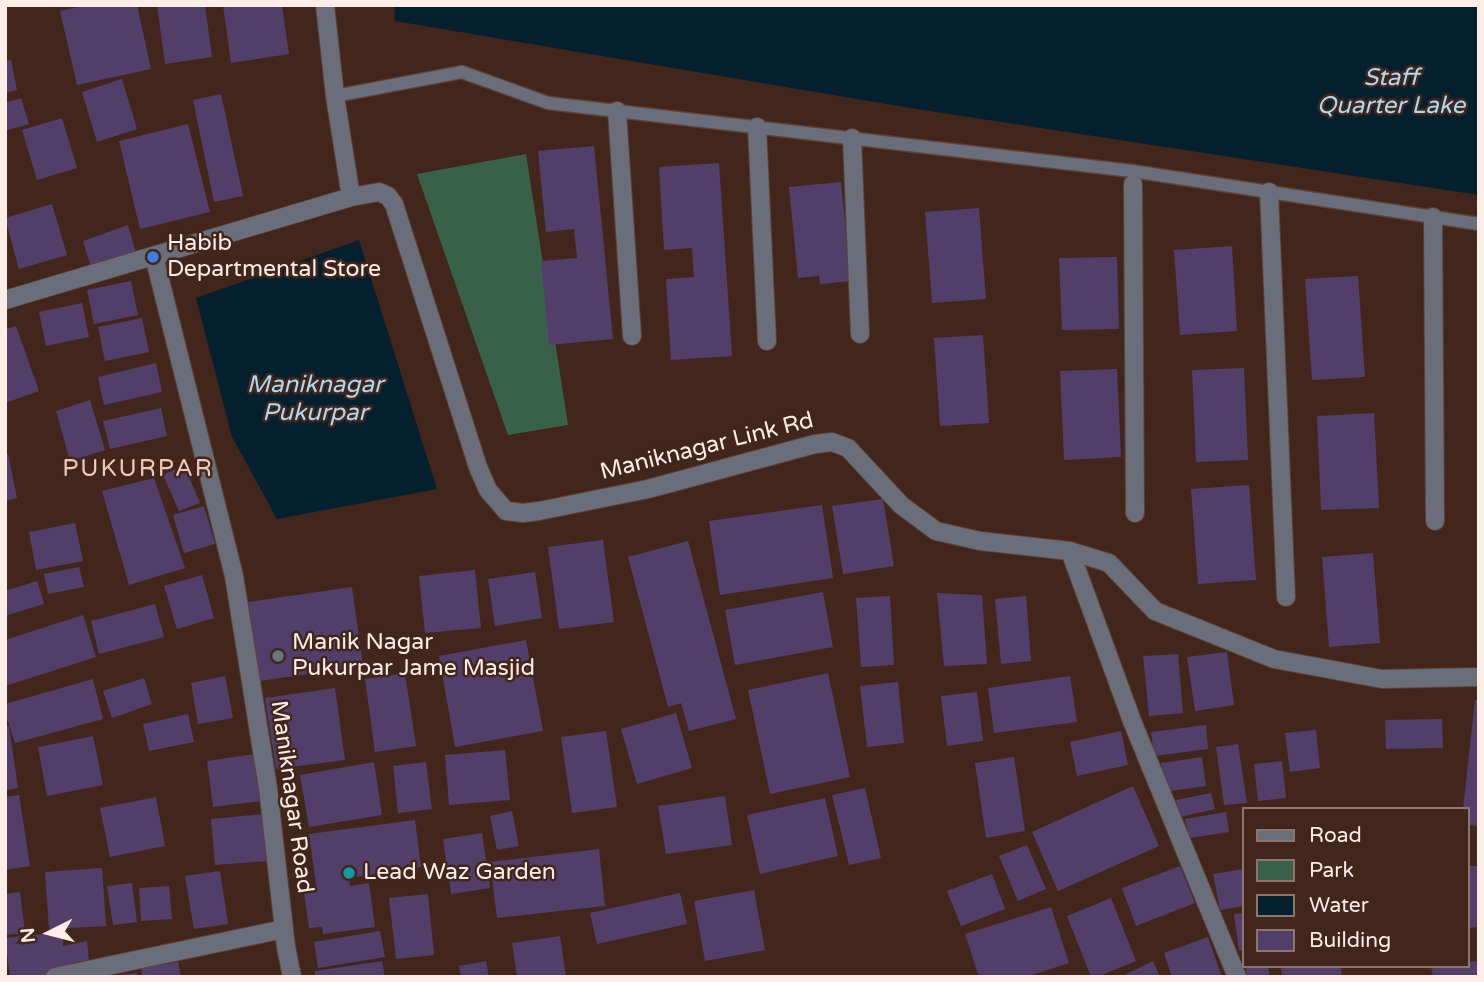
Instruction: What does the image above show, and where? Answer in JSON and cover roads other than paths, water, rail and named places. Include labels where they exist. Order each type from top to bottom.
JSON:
[{"type":"street","points":[[5,300],[351,197],[335,96],[325,5]]},
{"type":"street","points":[[617,111],[632,336]]},
{"type":"street","points":[[757,127],[767,341]]},
{"type":"street","points":[[852,138],[860,334]]},
{"type":"street","points":[[1133,184],[1135,513]]},
{"type":"street","name":"Maniknagar Link Rd","points":[[351,197],[379,192],[388,196],[394,204],[478,467],[488,490],[506,511],[539,511],[648,489],[815,444],[832,442],[848,448],[901,505],[936,531],[980,541],[1070,551],[1109,563],[1155,611],[1274,659],[1382,679],[1479,677]]},
{"type":"street","points":[[1269,192],[1286,597]]},
{"type":"street","points":[[1433,217],[1435,521]]},
{"type":"street","name":"Maniknagar Road","points":[[154,256],[234,576],[268,788],[292,977]]},
{"type":"street","points":[[1070,551],[1132,721],[1237,977]]},
{"type":"street","points":[[55,977],[284,929]]},
{"type":"lane","points":[[335,96],[462,72],[548,103],[1132,172],[1479,224]]},
{"type":"water","name":"Staff Quarter Lake","points":[[394,5],[1479,5],[1479,195],[910,108],[395,21]]},
{"type":"water","name":"Maniknagar Pukurpar","points":[[359,240],[437,489],[277,519],[232,437],[196,298]]},
{"type":"place","name":"Habib Departmental Store","points":[[153,257]]},
{"type":"place","name":"Manik Nagar Pukurpar Jame Masjid","points":[[278,656]]},
{"type":"place","name":"Lead Waz Garden","points":[[349,873]]},
{"type":"district","name":"PUKURPAR","points":[[138,470]]}]
